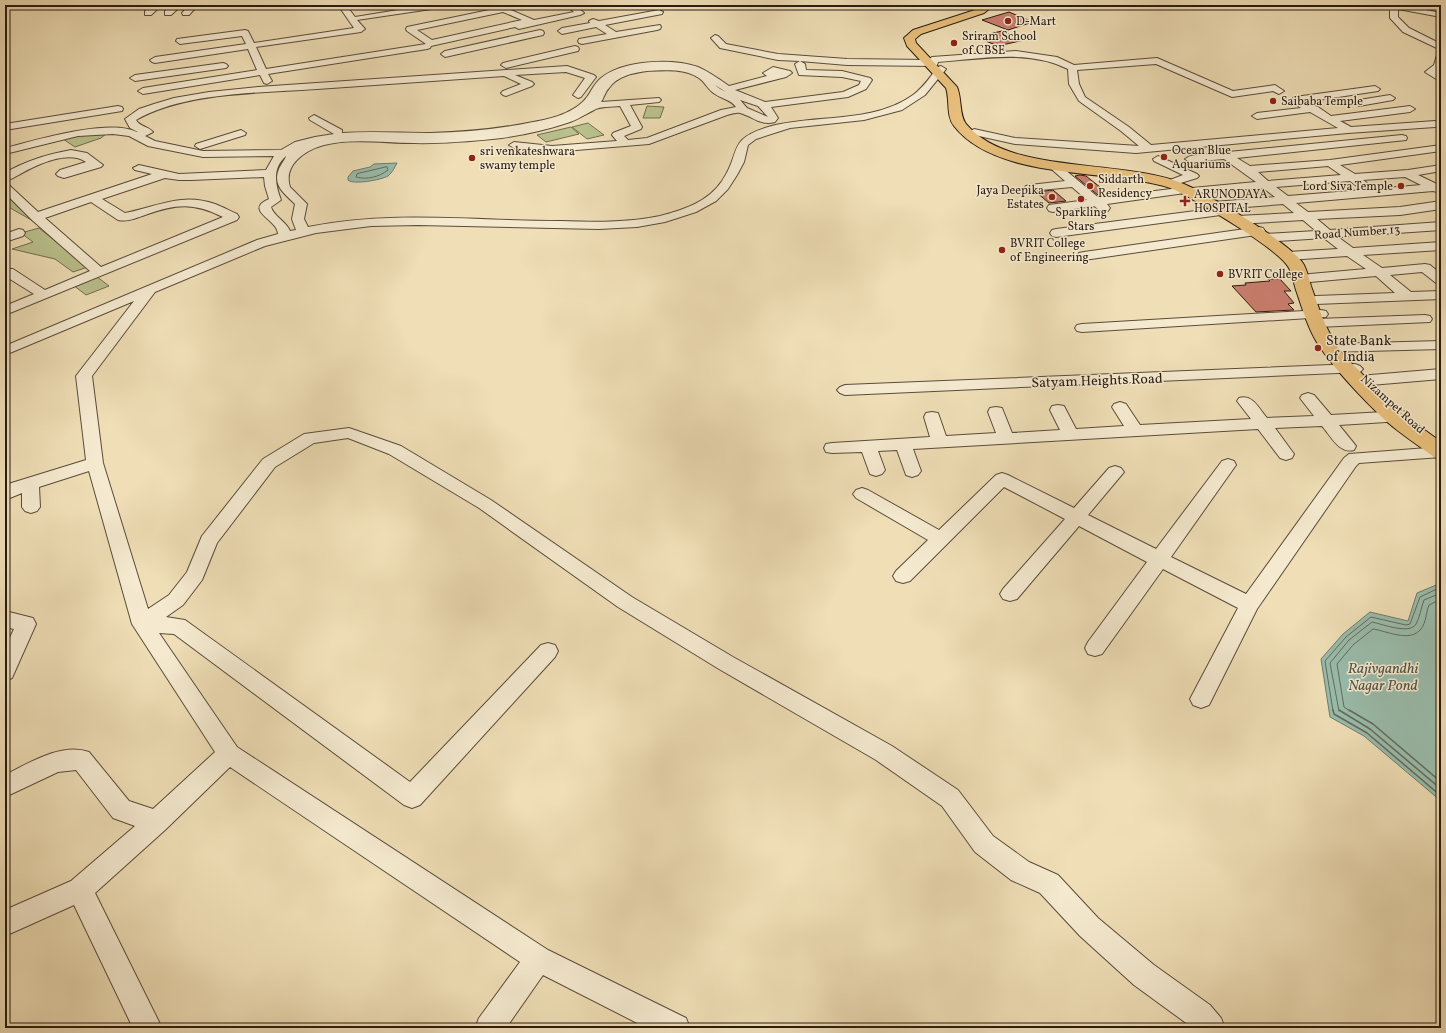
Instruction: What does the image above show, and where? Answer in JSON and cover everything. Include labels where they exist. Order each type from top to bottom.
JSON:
[{"type":"main road","name":"Nizampet Road","points":[[989,5],[986,9],[976,13],[923,30],[911,36],[909,40],[934,68],[961,92],[967,124],[974,132],[989,144],[1019,156],[1127,172],[1192,186],[1291,256],[1310,278],[1318,315]]},
{"type":"main road","name":"Nizampet Road","points":[[995,5],[992,9],[977,16],[918,35],[916,40],[917,44],[954,94],[956,114],[959,124],[975,140],[998,153],[1023,161],[1138,176],[1192,186]]},
{"type":"main road","name":"Nizampet Road","points":[[1291,256],[1333,347],[1357,375],[1398,416],[1441,452]]},
{"type":"main road","name":"Nizampet Road","points":[[1398,416],[1441,445]]},
{"type":"street","points":[[148,13],[158,5]]},
{"type":"street","points":[[168,13],[178,5]]},
{"type":"street","points":[[186,13],[194,5]]},
{"type":"street","points":[[342,5],[358,28],[361,29]]},
{"type":"street","points":[[570,5],[615,35]]},
{"type":"street","points":[[1430,5],[1441,7]]},
{"type":"street","points":[[358,18],[441,6],[441,9],[469,26],[510,47]]},
{"type":"street","points":[[1441,15],[1391,6],[1394,18],[1406,30],[1441,47]]},
{"type":"street","points":[[351,7],[363,27],[361,29]]},
{"type":"street","points":[[143,91],[431,45],[483,33],[530,21],[514,10],[504,9],[410,29],[415,37],[431,43],[483,33],[543,21],[584,15],[639,10]]},
{"type":"street","points":[[455,28],[469,26],[514,10]]},
{"type":"street","points":[[553,26],[596,12]]},
{"type":"street","points":[[566,36],[597,24],[659,12]]},
{"type":"street","points":[[543,21],[553,26],[566,36],[583,41],[657,27]]},
{"type":"street","points":[[242,23],[245,33],[268,82]]},
{"type":"street","points":[[566,36],[632,24]]},
{"type":"street","points":[[155,60],[361,29]]},
{"type":"street","points":[[445,54],[545,32]]},
{"type":"street","points":[[180,41],[245,33]]},
{"type":"street","points":[[415,37],[435,33]]},
{"type":"street","points":[[329,35],[354,81],[423,69]]},
{"type":"street","points":[[715,38],[723,46],[778,57],[934,68],[1016,54],[1057,60],[1073,68],[1157,61],[1232,94],[1274,88],[1283,90],[1296,100],[1370,141],[1397,153],[1440,162]]},
{"type":"street","points":[[438,67],[444,74],[479,71],[575,49]]},
{"type":"street","points":[[1441,55],[1438,66],[1430,72],[1441,79]]},
{"type":"street","points":[[539,57],[554,66],[575,61]]},
{"type":"street","points":[[135,78],[234,64]]},
{"type":"street","points":[[764,105],[845,95],[864,87],[867,80],[843,69],[802,74],[800,64]]},
{"type":"street","points":[[590,102],[607,78],[616,73],[636,68],[663,65],[689,67],[697,70],[716,80],[740,102],[762,119],[777,123],[864,116],[885,112],[906,104],[914,99],[921,94],[934,68]]},
{"type":"street","points":[[5,151],[34,143],[91,131],[139,132],[177,142],[200,146],[246,149],[267,147],[338,132],[457,135],[517,128],[561,118],[590,102],[599,99],[604,86],[618,76],[631,72],[661,68],[689,71],[706,79],[713,89],[740,102],[758,102],[764,105],[773,115],[773,118],[777,123]]},
{"type":"street","points":[[1073,68],[1071,74],[1076,93],[1149,149]]},
{"type":"street","points":[[570,69],[590,76],[591,78],[573,102],[565,107],[546,115],[520,122],[488,127],[415,131],[358,139],[336,140],[318,144],[297,153],[203,154],[152,144],[139,132],[130,120],[138,113],[173,102],[242,92],[263,98],[298,88],[322,86],[340,92],[370,83],[550,71],[570,69]]},
{"type":"street","points":[[522,81],[550,71]]},
{"type":"street","points":[[502,74],[529,84],[506,93]]},
{"type":"street","points":[[727,89],[776,77]]},
{"type":"street","points":[[224,89],[290,78]]},
{"type":"street","points":[[431,79],[455,88]]},
{"type":"street","points":[[322,86],[337,95]]},
{"type":"street","points":[[1267,105],[1375,89]]},
{"type":"street","points":[[242,92],[258,102]]},
{"type":"street","points":[[580,92],[590,102],[624,104],[656,100]]},
{"type":"street","points":[[1351,104],[1390,98]]},
{"type":"street","points":[[514,145],[552,149],[649,141],[725,112],[740,102]]},
{"type":"street","points":[[624,104],[637,127],[617,135],[626,144]]},
{"type":"street","points":[[1257,116],[1327,107]]},
{"type":"street","points":[[9,127],[118,109]]},
{"type":"street","points":[[1314,121],[1410,109]]},
{"type":"street","points":[[314,118],[338,132]]},
{"type":"street","points":[[5,344],[241,245],[283,230],[301,226],[406,221],[535,225],[618,224],[659,220],[698,207],[717,194],[728,181],[739,161],[744,144],[777,123]]},
{"type":"street","points":[[974,132],[992,134],[1015,141],[1136,150],[1349,130],[1435,124]]},
{"type":"street","points":[[9,127],[34,143]]},
{"type":"street","points":[[1269,127],[1285,137]]},
{"type":"street","points":[[200,146],[241,133]]},
{"type":"street","points":[[275,200],[269,183],[270,173],[272,167],[284,153],[306,144],[331,137],[396,134]]},
{"type":"street","points":[[1135,137],[1150,136]]},
{"type":"street","points":[[1190,159],[1409,137]]},
{"type":"street","points":[[1210,144],[1245,172],[1264,184],[1351,253],[1379,272],[1407,296]]},
{"type":"street","points":[[297,153],[285,166],[282,179],[286,190],[301,204],[301,226]]},
{"type":"street","points":[[1245,172],[1330,163],[1397,153],[1440,162]]},
{"type":"street","points":[[5,178],[22,167],[70,154],[79,154],[93,162]]},
{"type":"street","points":[[1374,156],[1438,189]]},
{"type":"street","points":[[1158,159],[1192,186]]},
{"type":"street","points":[[1053,208],[1098,203],[1192,186],[1264,184],[1407,173],[1440,162]]},
{"type":"street","points":[[1330,163],[1373,193]]},
{"type":"street","points":[[1054,166],[1149,246]]},
{"type":"street","points":[[139,168],[179,177],[270,173]]},
{"type":"street","points":[[36,217],[164,174]]},
{"type":"street","points":[[1192,186],[1216,177]]},
{"type":"street","points":[[1030,188],[1074,183]]},
{"type":"street","points":[[5,187],[36,217],[99,272]]},
{"type":"street","points":[[1084,256],[1149,246],[1241,221],[1284,200],[1438,189]]},
{"type":"street","points":[[283,230],[266,211],[265,207],[266,204],[275,200],[292,197]]},
{"type":"street","points":[[5,311],[159,246],[233,218],[209,206],[187,203],[162,204],[127,217],[122,217],[92,198]]},
{"type":"street","points":[[1056,233],[1122,224],[1241,221],[1400,211],[1441,205]]},
{"type":"street","name":"Road Number 13","points":[[1241,221],[1328,234],[1441,226]]},
{"type":"street","points":[[5,351],[261,243],[283,230]]},
{"type":"street","points":[[5,238],[19,233]]},
{"type":"street","points":[[1291,256],[1441,246]]},
{"type":"street","points":[[1310,278],[1425,268],[1441,280]]},
{"type":"street","points":[[6,272],[44,295]]},
{"type":"street","points":[[151,289],[84,376],[95,463],[142,624],[230,754],[539,959],[676,1028]]},
{"type":"street","points":[[1318,315],[1407,296],[1441,295]]},
{"type":"street","points":[[1082,328],[1318,315],[1425,319]]},
{"type":"street","points":[[1333,347],[1441,345]]},
{"type":"street","name":"Satyam Heights Road","points":[[845,390],[1357,375],[1441,375]]},
{"type":"street","points":[[1308,398],[1326,420],[1349,454],[1360,463],[1441,459]]},
{"type":"street","points":[[1245,401],[1286,454]]},
{"type":"street","points":[[1120,407],[1135,431]]},
{"type":"street","points":[[1058,410],[1070,435]]},
{"type":"street","points":[[996,412],[1006,438]]},
{"type":"street","points":[[932,416],[940,442]]},
{"type":"street","points":[[832,448],[1398,416]]},
{"type":"street","points":[[142,624],[176,600],[195,575],[209,541],[269,463],[310,438],[348,433],[395,450],[485,504],[625,602],[726,663],[884,753],[950,798],[984,844],[1020,871],[1049,884],[1089,927],[1144,975],[1200,1016],[1211,1028]]},
{"type":"street","points":[[903,444],[912,471]]},
{"type":"street","points":[[868,446],[876,470]]},
{"type":"street","points":[[1349,454],[1355,458],[1441,452]]},
{"type":"street","points":[[1201,699],[1249,605],[1349,454]]},
{"type":"street","points":[[5,494],[7,491],[95,463]]},
{"type":"street","points":[[1095,648],[1228,465]]},
{"type":"street","points":[[1010,594],[1115,472]]},
{"type":"street","points":[[903,576],[1002,479],[1249,605]]},
{"type":"street","points":[[30,484],[31,507]]},
{"type":"street","points":[[862,494],[940,539]]},
{"type":"street","points":[[5,619],[26,624],[5,672]]},
{"type":"street","points":[[142,624],[178,626],[412,797],[548,651]]},
{"type":"street","points":[[5,923],[80,890],[157,822],[230,754]]},
{"type":"street","points":[[5,786],[56,762],[81,759],[121,810],[157,822]]},
{"type":"street","points":[[80,890],[144,1026]]},
{"type":"street","points":[[489,1028],[539,959]]},
{"type":"green space","points":[[647,106],[664,107],[660,118],[643,118]]},
{"type":"green space","points":[[588,123],[604,135],[587,139],[572,127]]},
{"type":"green space","points":[[571,127],[579,134],[546,142],[537,135]]},
{"type":"green space","points":[[107,133],[101,138],[75,147],[63,139],[80,135]]},
{"type":"green space","points":[[5,194],[33,221],[5,205]]},
{"type":"green space","points":[[39,228],[88,267],[73,272],[55,259],[12,249],[33,242],[21,233]]},
{"type":"green space","points":[[96,276],[109,286],[86,295],[73,285]]},
{"type":"water","points":[[397,163],[391,173],[384,178],[361,182],[348,180],[348,177],[353,171],[370,167],[374,164]]},
{"type":"water","name":"Rajivgandhi Nagar Pond","points":[[1441,583],[1441,801],[1364,736],[1330,717],[1321,659],[1343,634],[1370,612],[1408,621],[1417,593]]},
{"type":"building","name":"D-Mart","points":[[1009,12],[1033,22],[1008,30],[982,20]]},
{"type":"building","points":[[1002,31],[1024,40],[998,46],[976,37]]},
{"type":"building","points":[[1075,176],[1086,176],[1110,195],[1099,196]]},
{"type":"building","name":"Jaya Deepika Estates","points":[[1053,190],[1066,201],[1049,203],[1036,192]]},
{"type":"building","points":[[1268,279],[1280,279],[1291,291],[1284,291],[1294,303],[1288,304],[1294,310],[1256,312],[1232,286],[1246,285],[1245,283],[1270,281]]},
{"type":"place","name":"D-Mart","points":[[1008,21]]},
{"type":"place","name":"Sriram School of CBSE","points":[[954,43]]},
{"type":"place","name":"Saibaba Temple","points":[[1273,101]]},
{"type":"place","name":"Ocean Blue Aquariums","points":[[1164,157]]},
{"type":"place","name":"sri venkateshwara swamy temple","points":[[472,158]]},
{"type":"place","name":"Siddarth Residency","points":[[1090,186]]},
{"type":"place","name":"Lord Siva Temple","points":[[1401,186]]},
{"type":"place","name":"Jaya Deepika Estates","points":[[1052,197]]},
{"type":"place","name":"Sparkling Stars","points":[[1081,199]]},
{"type":"place","name":"ARUNODAYA HOSPITAL","points":[[1185,201]]},
{"type":"place","name":"BVRIT College of Engineering","points":[[1002,250]]},
{"type":"place","name":"BVRIT College","points":[[1220,274]]},
{"type":"place","name":"State Bank of India","points":[[1318,348]]}]
